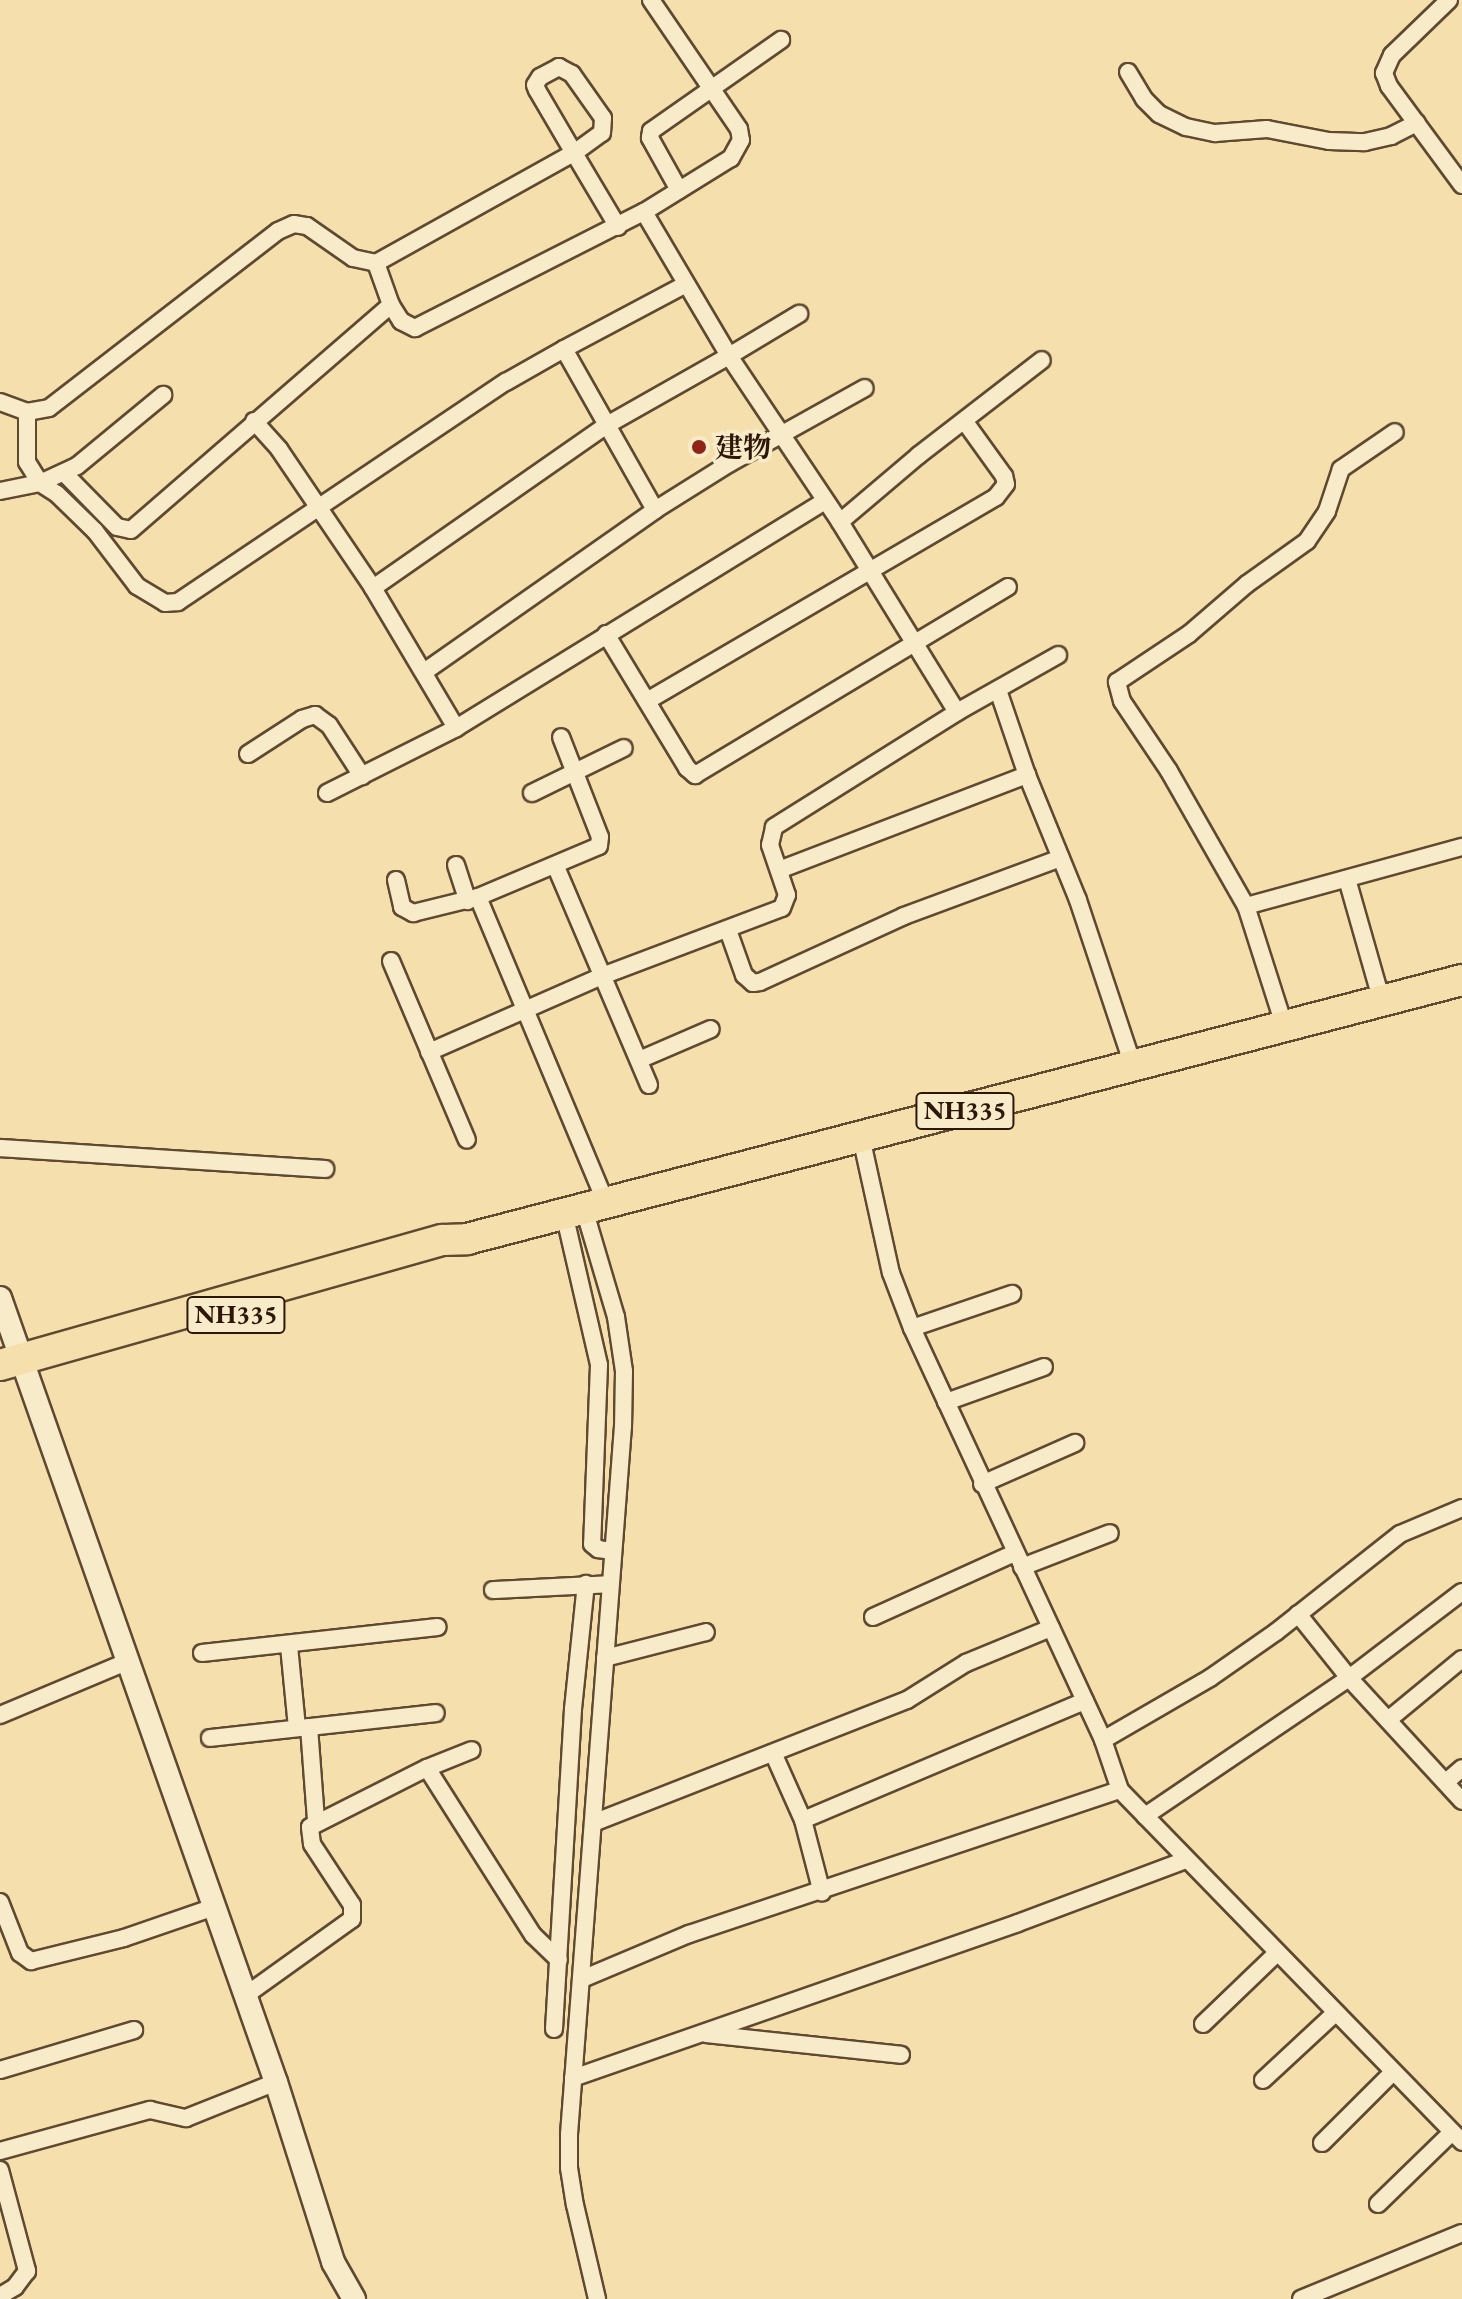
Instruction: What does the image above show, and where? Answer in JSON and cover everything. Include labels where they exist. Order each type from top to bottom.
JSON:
[{"type":"highway","name":"NH335","points":[[11,1369],[443,1240],[467,1239],[1134,1068],[1462,980]]},
{"type":"street","points":[[376,263],[391,305],[408,326],[424,326],[618,227],[738,150],[739,129],[651,0]]},
{"type":"street","points":[[1449,0],[1386,64],[1384,73],[1389,86],[1462,185]]},
{"type":"street","points":[[679,190],[655,147],[651,131],[781,40]]},
{"type":"street","points":[[0,402],[27,412],[49,408],[278,231],[294,224],[307,226],[353,258],[376,263],[574,153],[602,133],[603,118],[572,74],[559,67],[540,77],[535,85],[574,153],[618,227]]},
{"type":"street","points":[[1128,72],[1144,99],[1159,114],[1186,127],[1215,133],[1267,129],[1329,141],[1365,142],[1391,136],[1417,123]]},
{"type":"street","points":[[644,212],[729,356],[840,522],[957,712]]},
{"type":"street","points":[[27,412],[27,462],[40,483],[57,494],[95,531],[137,586],[165,603],[178,602],[494,390],[686,284]]},
{"type":"street","points":[[65,474],[117,527],[131,530],[391,305]]},
{"type":"street","points":[[373,588],[607,425],[799,314]]},
{"type":"street","points":[[564,349],[655,510]]},
{"type":"street","points":[[840,522],[919,455],[1042,360]]},
{"type":"street","points":[[424,672],[655,510],[865,388]]},
{"type":"street","points":[[0,491],[65,474],[163,395]]},
{"type":"street","points":[[254,421],[279,449],[373,588],[456,728]]},
{"type":"street","points":[[647,701],[872,572],[1003,491],[1004,476],[965,422]]},
{"type":"street","points":[[1285,1028],[1246,906],[1169,771],[1122,701],[1117,682],[1189,634],[1247,584],[1307,541],[1327,511],[1341,469],[1395,432]]},
{"type":"street","points":[[327,793],[456,728],[825,501]]},
{"type":"street","points":[[606,634],[687,768],[695,775],[1008,587]]},
{"type":"street","points":[[429,1052],[602,976],[782,908],[787,895],[770,845],[774,827],[957,712],[1058,655]]},
{"type":"street","points":[[998,690],[1027,775],[1061,858],[1134,1068]]},
{"type":"street","points":[[248,754],[302,719],[315,715],[329,725],[362,776]]},
{"type":"street","points":[[396,880],[402,907],[408,913],[473,899],[556,867],[602,842],[561,737]]},
{"type":"street","points":[[532,793],[624,748]]},
{"type":"street","points":[[779,870],[1027,775]]},
{"type":"street","points":[[1246,906],[1462,847]]},
{"type":"street","points":[[728,930],[744,975],[753,983],[760,982],[904,916],[1061,858]]},
{"type":"street","points":[[456,865],[525,1012],[616,1317],[624,1371],[569,2168],[597,2299]]},
{"type":"street","points":[[556,867],[649,1085]]},
{"type":"street","points":[[1347,879],[1382,1002]]},
{"type":"street","points":[[391,961],[467,1140]]},
{"type":"street","points":[[639,1060],[711,1029]]},
{"type":"street","points":[[861,1137],[891,1273],[912,1328],[1103,1740],[1120,1790],[1457,2137],[1378,2204]]},
{"type":"street","points":[[0,1148],[325,1169]]},
{"type":"street","points":[[585,1208],[599,1365],[592,1544],[598,1549],[613,1551]]},
{"type":"street","points":[[912,1328],[1012,1294]]},
{"type":"street","points":[[0,1298],[11,1369],[126,1662],[246,1995],[333,2262],[354,2299]]},
{"type":"street","points":[[946,1402],[1044,1367]]},
{"type":"street","points":[[982,1484],[1075,1443]]},
{"type":"street","points":[[1103,1740],[1210,1678],[1400,1534],[1462,1508]]},
{"type":"street","points":[[873,1617],[1018,1560],[1110,1533]]},
{"type":"street","points":[[554,2029],[573,1709],[586,1584]]},
{"type":"street","points":[[493,1590],[610,1584]]},
{"type":"street","points":[[1145,1816],[1349,1678],[1462,1592]]},
{"type":"street","points":[[1298,1614],[1349,1678],[1462,1801]]},
{"type":"street","points":[[202,1653],[289,1646],[438,1627]]},
{"type":"street","points":[[593,1823],[774,1755],[907,1700],[966,1663],[1051,1628]]},
{"type":"street","points":[[605,1658],[706,1632]]},
{"type":"street","points":[[289,1646],[316,1821]]},
{"type":"street","points":[[1388,1720],[1462,1659]]},
{"type":"street","points":[[0,1715],[126,1662]]},
{"type":"street","points":[[803,1820],[1085,1701]]},
{"type":"street","points":[[210,1738],[436,1713]]},
{"type":"street","points":[[246,1995],[352,1919],[352,1905],[312,1844],[310,1827],[316,1821],[427,1768],[472,1750]]},
{"type":"street","points":[[774,1755],[803,1820],[822,1893]]},
{"type":"street","points":[[427,1768],[533,1935],[559,1960]]},
{"type":"street","points":[[1446,1782],[1462,1768]]},
{"type":"street","points":[[582,1979],[689,1934],[822,1893],[1120,1790]]},
{"type":"street","points":[[573,2078],[704,2034],[1186,1860]]},
{"type":"street","points":[[0,1902],[20,1953],[31,1961],[124,1938],[214,1907]]},
{"type":"street","points":[[1203,2024],[1276,1954]]},
{"type":"street","points":[[1263,2080],[1335,2013]]},
{"type":"street","points":[[0,2070],[134,2030]]},
{"type":"street","points":[[704,2034],[901,2055]]},
{"type":"street","points":[[1322,2143],[1393,2072]]},
{"type":"street","points":[[0,2151],[150,2110],[186,2118],[276,2082]]},
{"type":"street","points":[[0,2170],[27,2271],[12,2294]]},
{"type":"street","points":[[1301,2299],[1462,2233]]},
{"type":"place","name":"建物","points":[[699,447]]}]
